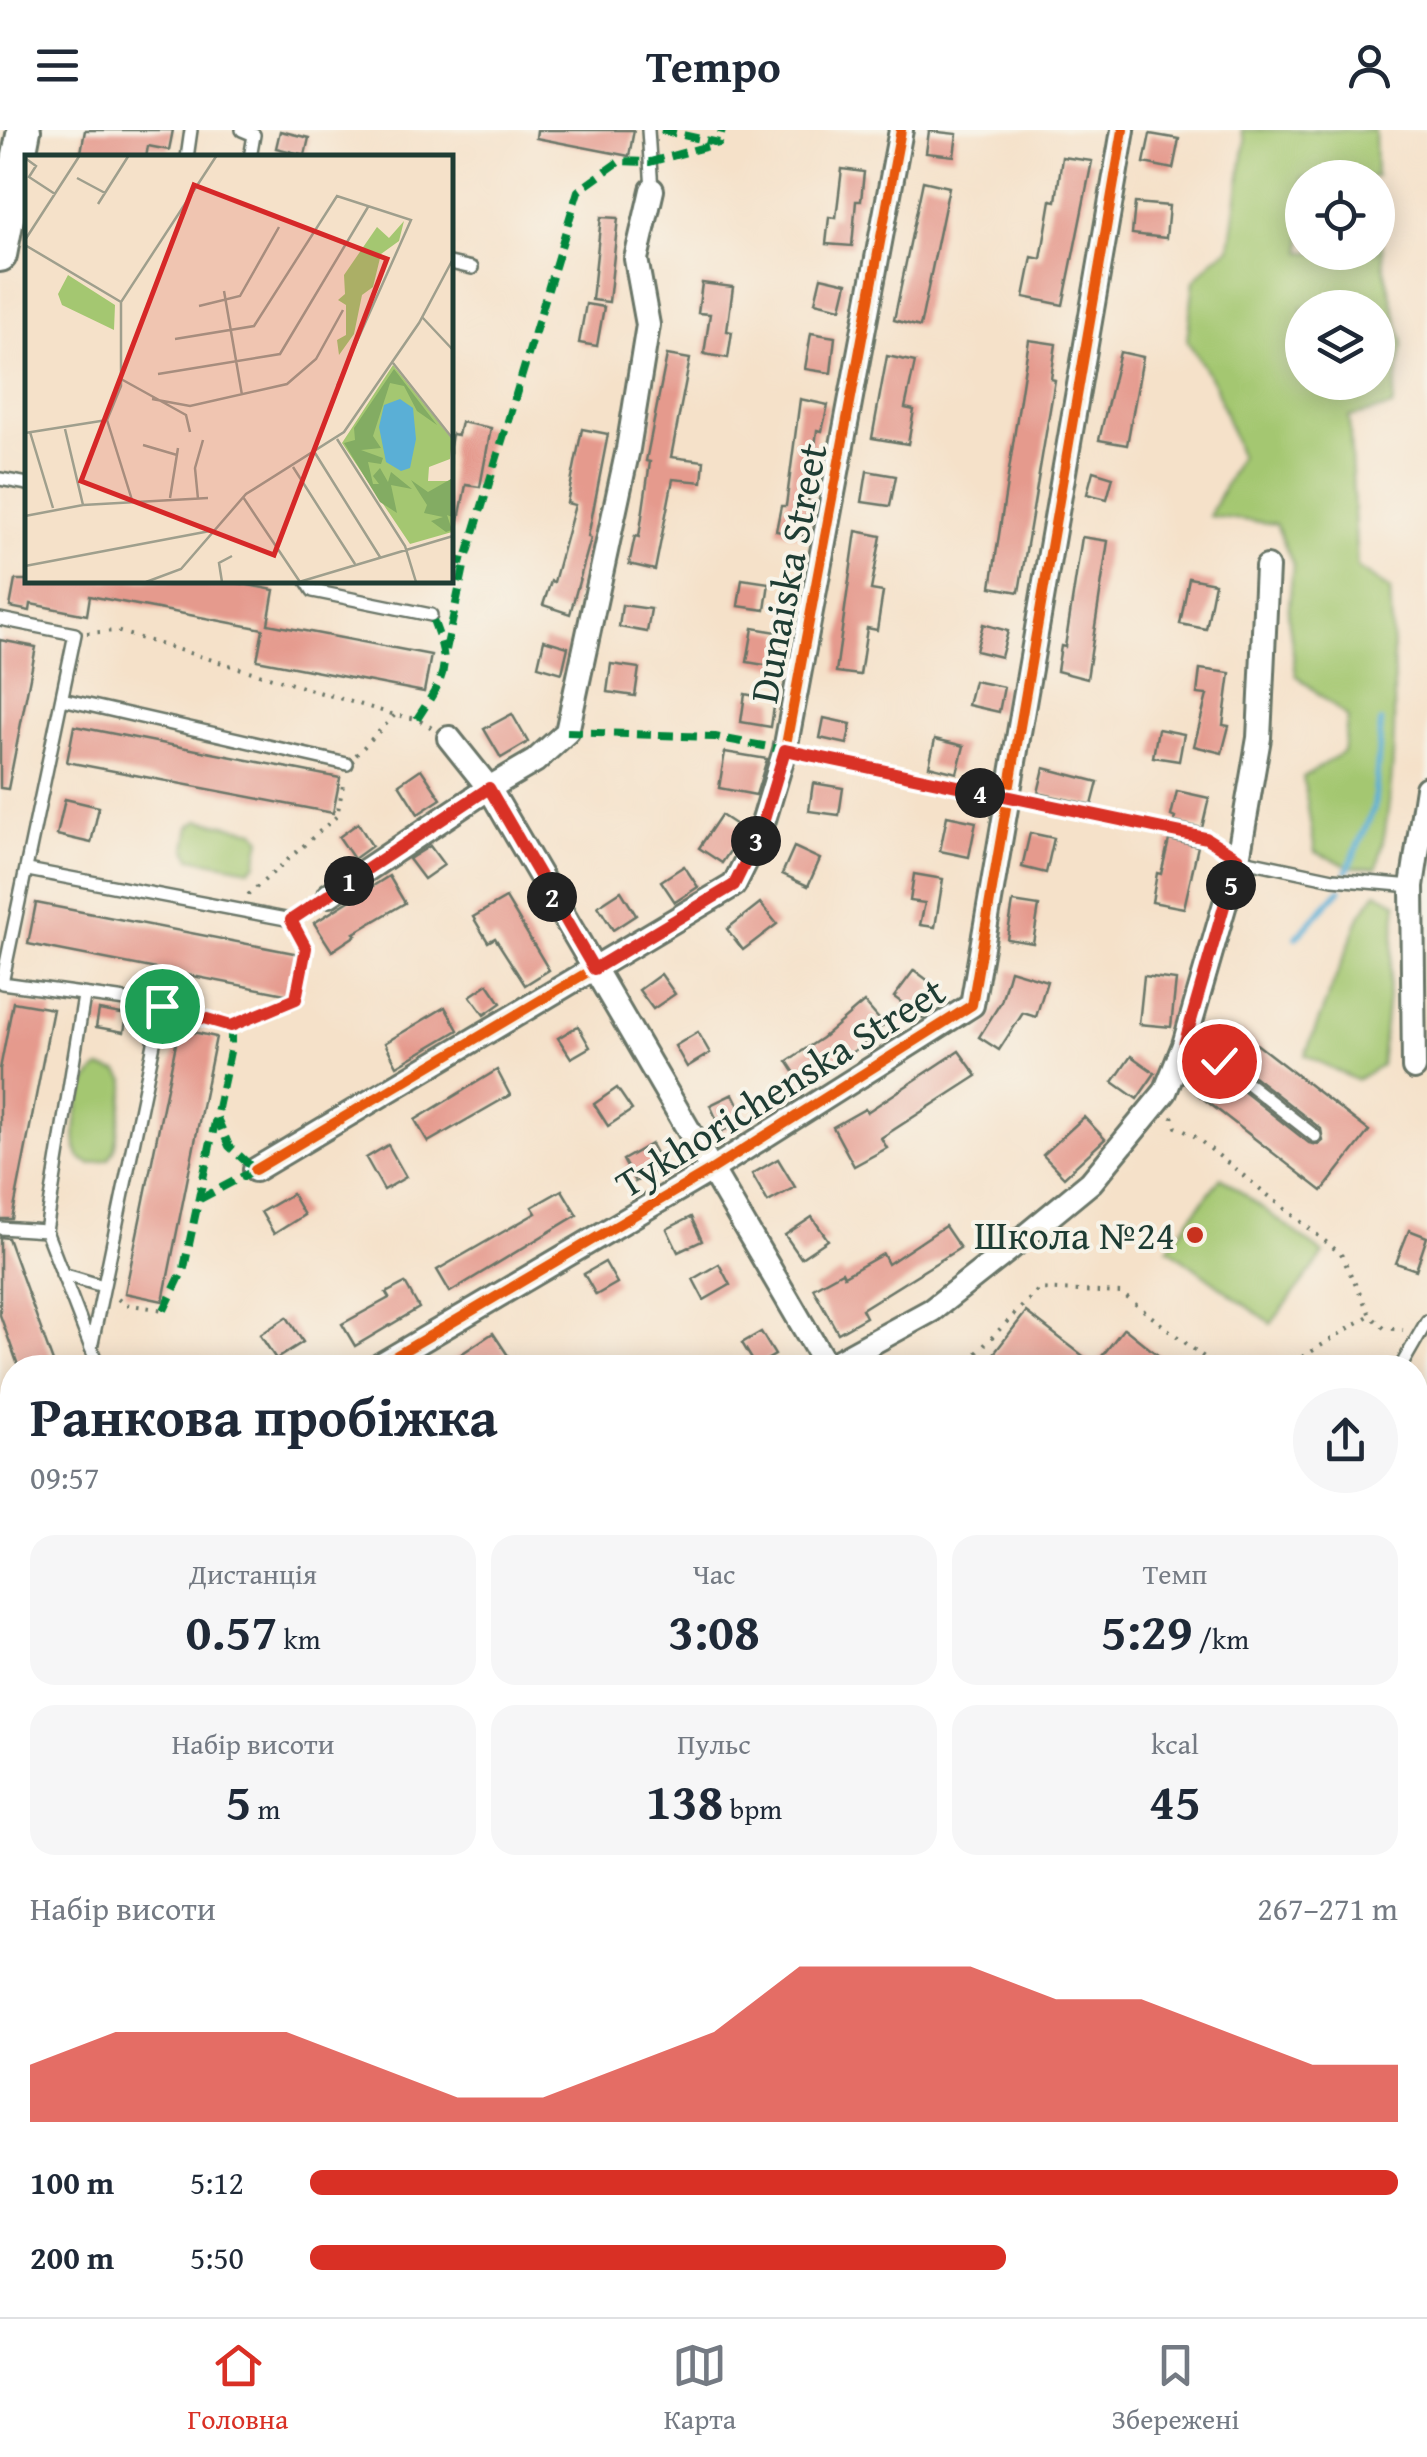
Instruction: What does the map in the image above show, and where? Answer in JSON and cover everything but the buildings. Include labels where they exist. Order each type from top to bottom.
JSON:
[{"type":"street","points":[[0,255],[24,130]]},
{"type":"street","name":"Dunaiska Street","points":[[255,1170],[734,885],[760,833],[785,750],[901,130]]},
{"type":"street","name":"Tykhorichenska Street","points":[[396,1355],[711,1170],[972,1006],[1123,130]]},
{"type":"street","points":[[329,894],[535,762],[567,732],[628,449],[648,325],[636,258],[652,190]]},
{"type":"street","points":[[848,1355],[932,1310],[1091,1182],[1166,1092],[1184,1045],[1238,858],[1259,738],[1267,567]]},
{"type":"street","points":[[449,738],[489,788],[819,1355]]},
{"type":"street","points":[[1414,1068],[1412,886],[1427,788]]},
{"type":"lane","points":[[187,155],[191,130]]},
{"type":"lane","points":[[242,130],[254,136],[251,155]]},
{"type":"lane","points":[[648,130],[652,190]]},
{"type":"lane","points":[[452,263],[472,268]]},
{"type":"lane","points":[[0,479],[25,483]]},
{"type":"lane","points":[[307,582],[313,592],[431,615]]},
{"type":"lane","points":[[0,619],[75,634],[2,983],[162,1006],[91,1348]]},
{"type":"lane","points":[[62,698],[347,764]]},
{"type":"lane","points":[[785,750],[1206,838],[1238,858],[1334,878],[1412,886]]},
{"type":"lane","points":[[28,870],[291,920]]},
{"type":"lane","points":[[84,996],[46,1231],[94,1355]]},
{"type":"lane","points":[[1184,1045],[1219,1061],[1315,1136]]},
{"type":"lane","points":[[0,1228],[46,1231]]},
{"type":"lane","points":[[62,1274],[103,1286]]},
{"type":"lane","points":[[1407,1355],[1427,1321]]},
{"type":"path","points":[[75,634],[116,631],[417,719]]},
{"type":"path","points":[[232,909],[337,816],[347,764],[394,715]]},
{"type":"path","points":[[162,1006],[231,1026],[296,999],[306,948],[291,920]]},
{"type":"path","points":[[1170,1112],[1176,1126],[1193,1135],[1341,1254],[1370,1316],[1384,1328]]},
{"type":"path","points":[[103,1286],[124,1304],[164,1310]]},
{"type":"path","points":[[975,1355],[1040,1289],[1121,1292],[1201,1355]]},
{"type":"path","points":[[1306,1355],[1370,1316]]},
{"type":"green space","points":[[1241,130],[1375,130],[1376,160],[1285,160],[1285,270],[1384,270],[1389,290],[1285,290],[1285,400],[1393,400],[1392,407],[1349,417],[1357,568],[1390,590],[1393,765],[1377,868],[1351,867],[1315,852],[1303,777],[1343,752],[1348,718],[1296,675],[1288,616],[1293,565],[1276,524],[1209,516],[1240,456],[1214,383],[1187,340],[1194,281],[1230,248],[1245,141]]},
{"type":"green space","points":[[1395,312],[1403,343],[1395,390]]},
{"type":"green space","points":[[199,820],[255,831],[261,839],[256,864],[249,869],[191,858],[186,849],[190,826]]},
{"type":"green space","points":[[1377,892],[1397,903],[1381,1065],[1356,1080],[1305,1055],[1361,914]]},
{"type":"green space","points":[[100,1068],[119,1072],[125,1080],[125,1090],[114,1150],[109,1159],[90,1164],[80,1158],[76,1124],[87,1084]]},
{"type":"green space","points":[[1221,1177],[1324,1254],[1271,1324],[1168,1248]]},
{"type":"waterway","points":[[1347,871],[1374,808],[1381,722]]},
{"type":"waterway","points":[[1296,937],[1340,890]]},
{"type":"marked path","points":[[661,130],[719,143],[722,130]]},
{"type":"marked path","points":[[452,559],[465,562],[578,191],[620,161],[650,162],[719,143]]},
{"type":"marked path","points":[[446,650],[465,562]]},
{"type":"marked path","points":[[417,719],[435,691],[443,669],[442,647],[431,615]]},
{"type":"marked path","points":[[567,732],[715,737],[785,750]]},
{"type":"marked path","points":[[164,1310],[184,1268],[231,1047],[231,1026]]},
{"type":"marked path","points":[[200,1199],[255,1170],[229,1146],[217,1118]]},
{"type":"cycle path","points":[[255,1170],[734,885],[760,833],[785,750],[901,130]]},
{"type":"cycle path","points":[[397,1355],[711,1170],[972,1005],[1123,130]]},
{"type":"place","name":"Школа №24","points":[[1195,1235]]},
{"type":"route","points":[[162,1006],[231,1026],[296,999],[306,948],[291,920],[489,788],[594,969],[734,885],[760,833],[785,750],[1206,838],[1238,858],[1184,1045],[1219,1061]]}]
